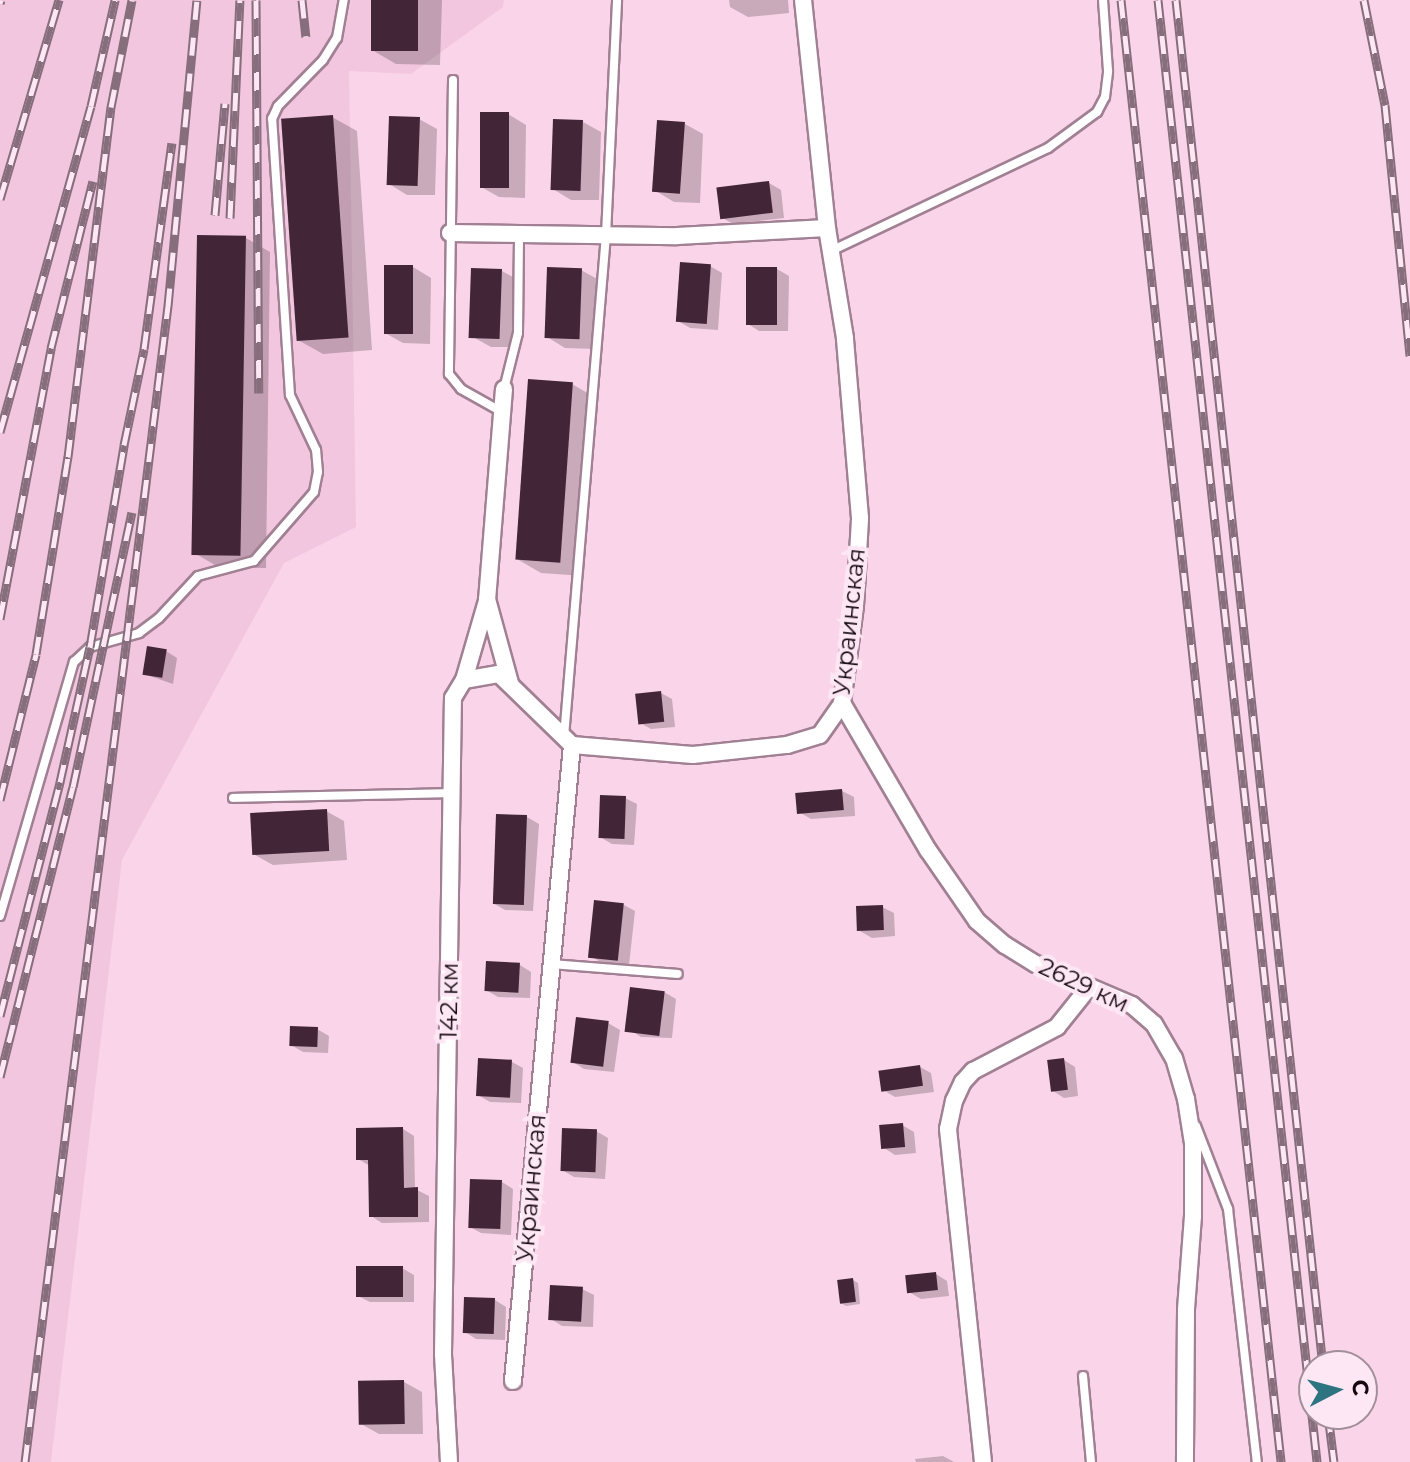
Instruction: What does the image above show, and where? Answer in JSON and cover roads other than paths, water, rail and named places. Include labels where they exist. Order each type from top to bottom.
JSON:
[{"type":"street","name":"Украинская","points":[[513,1381],[552,964],[568,742],[693,755],[787,745],[820,735],[842,703],[855,606],[860,518],[845,338],[827,228],[803,0]]},
{"type":"street","points":[[450,233],[677,236],[827,228]]},
{"type":"street","points":[[504,389],[487,599],[510,683]]},
{"type":"street","name":"142 км","points":[[449,1462],[443,1354],[453,698],[464,680],[487,599]]},
{"type":"street","points":[[464,680],[499,674],[568,742]]},
{"type":"street","name":"2629 км","points":[[842,703],[928,850],[977,921],[1005,945],[1036,964],[1132,1005],[1154,1024],[1174,1058],[1186,1099],[1193,1143],[1193,1216],[1186,1310],[1185,1462]]},
{"type":"street","points":[[983,1462],[948,1129],[954,1101],[963,1082],[973,1071],[1057,1027],[1069,1016],[1089,987]]},
{"type":"lane","points":[[0,916],[74,662],[90,647],[139,633],[159,618],[198,576],[254,561],[314,492],[318,472],[316,450],[290,395],[272,119],[278,106],[323,60],[337,38],[344,0]]},
{"type":"lane","points":[[568,742],[606,235],[617,0]]},
{"type":"lane","points":[[831,251],[1048,148],[1097,112],[1105,97],[1108,71],[1103,0]]},
{"type":"lane","points":[[453,80],[449,374],[461,389],[502,412]]},
{"type":"lane","points":[[504,389],[518,333],[519,234]]},
{"type":"lane","points":[[233,798],[452,793]]},
{"type":"lane","points":[[552,964],[678,974]]},
{"type":"lane","points":[[1186,1099],[1228,1209],[1257,1462]]},
{"type":"lane","points":[[1083,1376],[1091,1462]]},
{"type":"railway","points":[[0,199],[59,0]]},
{"type":"railway","points":[[0,432],[91,106],[115,0]]},
{"type":"railway","points":[[0,800],[36,654],[68,457],[111,107],[132,0]]},
{"type":"railway","points":[[25,1462],[168,306],[197,0]]},
{"type":"railway","points":[[230,218],[240,0]]},
{"type":"railway","points":[[256,0],[259,393]]},
{"type":"railway","points":[[302,0],[306,37]]},
{"type":"railway","points":[[1121,0],[1281,1462]]},
{"type":"railway","points":[[1158,0],[1317,1462]]},
{"type":"railway","points":[[1176,0],[1321,1350]]},
{"type":"railway","points":[[1364,0],[1385,105],[1410,356]]},
{"type":"railway","points":[[215,215],[225,103]]},
{"type":"railway","points":[[0,1016],[60,782],[90,647],[124,445],[144,349],[172,143]]},
{"type":"railway","points":[[0,619],[51,348],[93,181]]},
{"type":"railway","points":[[0,1077],[73,787],[132,512]]},
{"type":"railway","points":[[1330,1430],[1334,1462]]}]
